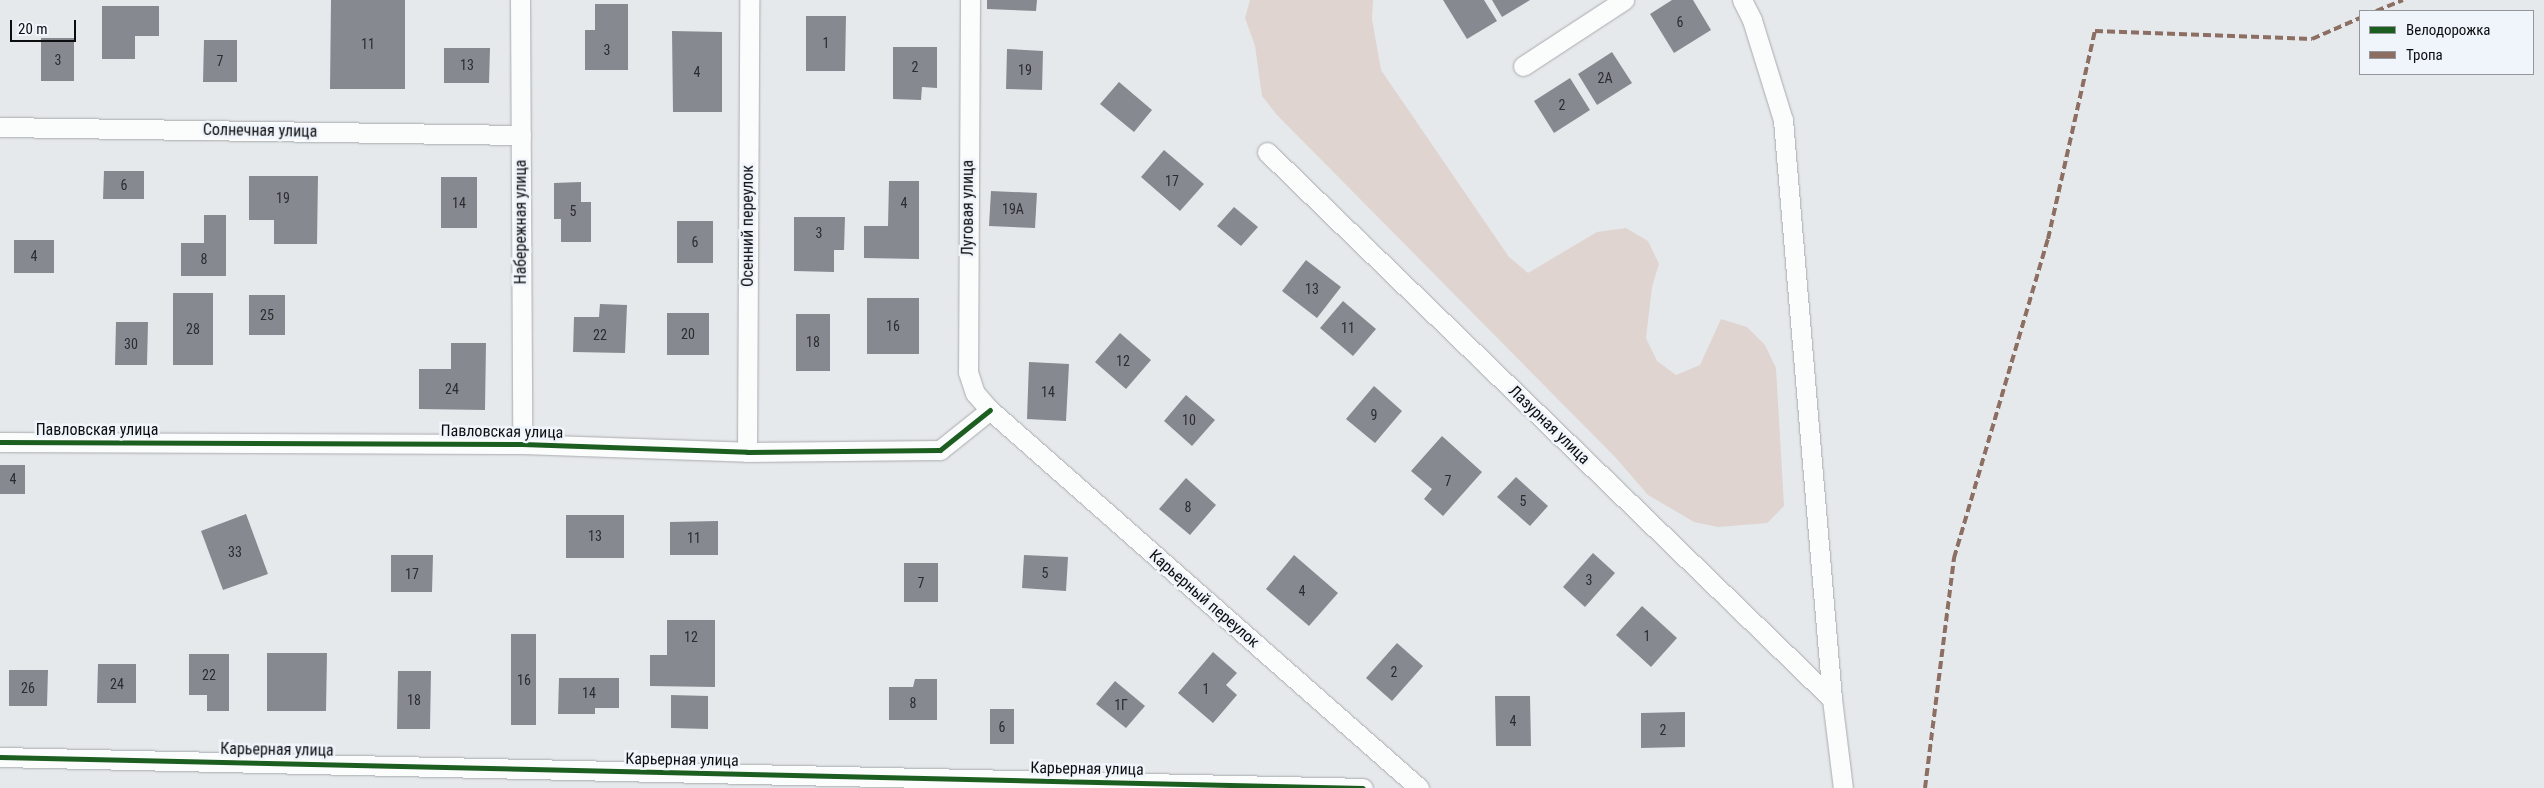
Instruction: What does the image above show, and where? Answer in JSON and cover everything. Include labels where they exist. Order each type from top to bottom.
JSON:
[{"type":"street","name":"Набережная улица","points":[[520,0],[522,444]]},
{"type":"street","name":"Осенний переулок","points":[[747,452],[749,0]]},
{"type":"street","name":"Луговая улица","points":[[970,0],[968,372],[974,393],[990,410]]},
{"type":"street","points":[[1523,66],[1624,0]]},
{"type":"street","points":[[1742,0],[1752,20],[1783,120],[1832,699],[1843,788]]},
{"type":"street","name":"Солнечная улица","points":[[0,127],[521,135]]},
{"type":"street","name":"Лазурная улица","points":[[1267,152],[1832,699]]},
{"type":"street","name":"Павловская улица","points":[[0,442],[522,444],[747,452],[940,450],[990,410]]},
{"type":"street","name":"Карьерный переулок","points":[[990,410],[1419,788]]},
{"type":"street","name":"Карьерная улица","points":[[0,756],[1364,788]]},
{"type":"shaded area","points":[[1250,0],[1373,0],[1372,19],[1381,70],[1509,257],[1528,273],[1597,232],[1626,228],[1648,241],[1659,264],[1652,287],[1646,338],[1657,361],[1676,375],[1700,365],[1721,319],[1747,327],[1765,345],[1776,368],[1784,506],[1767,523],[1718,527],[1694,522],[1648,495],[1616,458],[1277,115],[1262,96],[1255,46],[1245,18]]},
{"type":"building","points":[[331,0],[405,0],[405,89],[330,89]]},
{"type":"building","points":[[987,0],[1037,0],[1036,11],[987,9]]},
{"type":"building","points":[[1443,0],[1484,0],[1497,21],[1467,39]]},
{"type":"building","points":[[1492,0],[1530,0],[1502,17]]},
{"type":"building","points":[[1672,0],[1693,0],[1711,30],[1674,53],[1650,14]]},
{"type":"building","points":[[595,4],[628,4],[628,70],[585,70],[585,30],[595,30]]},
{"type":"building","points":[[102,6],[159,6],[159,36],[135,36],[135,59],[102,59]]},
{"type":"building","points":[[806,16],[846,16],[845,71],[806,71]]},
{"type":"building","points":[[672,31],[722,32],[722,112],[673,112]]},
{"type":"building","points":[[41,38],[74,38],[74,81],[41,81]]},
{"type":"building","points":[[204,40],[237,40],[237,82],[203,82]]},
{"type":"building","points":[[893,47],[937,47],[937,88],[922,87],[921,100],[893,99]]},
{"type":"building","points":[[444,48],[490,48],[489,83],[444,83]]},
{"type":"building","points":[[1007,49],[1043,51],[1042,90],[1006,89]]},
{"type":"building","points":[[1612,52],[1632,83],[1597,105],[1578,74]]},
{"type":"building","points":[[1570,78],[1590,110],[1554,133],[1534,101]]},
{"type":"building","points":[[1119,82],[1152,110],[1134,132],[1100,104]]},
{"type":"building","points":[[1164,150],[1204,184],[1180,211],[1141,177]]},
{"type":"building","points":[[104,171],[144,171],[144,199],[103,199]]},
{"type":"building","points":[[249,176],[318,176],[317,244],[274,244],[274,220],[249,220]]},
{"type":"building","points":[[441,177],[477,177],[477,228],[441,228]]},
{"type":"building","points":[[889,181],[919,181],[919,259],[864,258],[864,226],[888,226]]},
{"type":"building","points":[[581,182],[581,202],[591,202],[591,242],[561,242],[561,219],[554,219],[554,183]]},
{"type":"building","points":[[991,191],[1037,193],[1035,228],[989,226]]},
{"type":"building","points":[[1234,207],[1258,227],[1241,246],[1217,226]]},
{"type":"building","points":[[204,215],[226,215],[226,276],[181,276],[181,243],[204,243]]},
{"type":"building","points":[[794,217],[845,217],[844,250],[834,250],[834,272],[794,271]]},
{"type":"building","points":[[677,221],[713,221],[713,263],[677,263]]},
{"type":"building","points":[[14,240],[54,240],[54,273],[14,273]]},
{"type":"building","points":[[1306,260],[1341,287],[1317,318],[1282,291]]},
{"type":"building","points":[[173,293],[213,293],[213,365],[173,365]]},
{"type":"building","points":[[249,295],[285,295],[285,335],[249,335]]},
{"type":"building","points":[[867,298],[919,298],[919,354],[867,354]]},
{"type":"building","points":[[1343,301],[1376,329],[1353,356],[1320,328]]},
{"type":"building","points":[[600,304],[627,305],[625,353],[573,352],[574,317],[599,317]]},
{"type":"building","points":[[667,313],[709,313],[709,355],[667,355]]},
{"type":"building","points":[[796,314],[830,314],[830,371],[796,371]]},
{"type":"building","points":[[116,322],[148,322],[147,365],[115,365]]},
{"type":"building","points":[[1120,333],[1151,360],[1126,389],[1095,362]]},
{"type":"building","points":[[451,343],[486,343],[485,410],[419,409],[419,369],[451,369]]},
{"type":"building","points":[[1029,362],[1069,364],[1066,421],[1027,419]]},
{"type":"building","points":[[1374,386],[1402,411],[1375,443],[1346,419]]},
{"type":"building","points":[[1186,395],[1215,420],[1192,446],[1164,421]]},
{"type":"building","points":[[1442,436],[1482,472],[1443,516],[1424,499],[1432,489],[1411,471]]},
{"type":"building","points":[[0,465],[25,465],[25,494],[0,494]]},
{"type":"building","points":[[1516,477],[1548,506],[1530,526],[1497,497]]},
{"type":"building","points":[[1186,478],[1216,505],[1190,535],[1159,509]]},
{"type":"building","points":[[246,514],[268,574],[223,590],[201,531]]},
{"type":"building","points":[[566,515],[624,515],[624,558],[566,558]]},
{"type":"building","points":[[718,521],[718,555],[670,555],[670,522]]},
{"type":"building","points":[[1593,553],[1615,573],[1585,607],[1563,587]]},
{"type":"building","points":[[391,555],[433,555],[432,592],[391,592]]},
{"type":"building","points":[[1024,555],[1068,557],[1066,591],[1022,588]]},
{"type":"building","points":[[1294,555],[1338,593],[1309,626],[1266,589]]},
{"type":"building","points":[[904,563],[938,563],[938,602],[904,602]]},
{"type":"building","points":[[1642,606],[1677,638],[1651,667],[1616,635]]},
{"type":"building","points":[[667,620],[715,620],[715,687],[650,686],[650,655],[667,655]]},
{"type":"building","points":[[511,634],[536,634],[536,725],[511,725]]},
{"type":"building","points":[[1397,643],[1423,666],[1392,701],[1366,678]]},
{"type":"building","points":[[1213,652],[1237,673],[1226,685],[1237,695],[1213,723],[1178,693]]},
{"type":"building","points":[[267,653],[327,653],[326,711],[267,711]]},
{"type":"building","points":[[189,654],[229,654],[229,711],[207,711],[207,695],[189,695]]},
{"type":"building","points":[[98,664],[136,664],[136,703],[97,703]]},
{"type":"building","points":[[9,670],[48,670],[47,706],[9,706]]},
{"type":"building","points":[[398,671],[431,671],[430,729],[397,729]]},
{"type":"building","points":[[559,678],[619,678],[619,708],[595,708],[595,714],[558,714]]},
{"type":"building","points":[[915,679],[937,679],[937,720],[889,720],[889,687],[913,687]]},
{"type":"building","points":[[1115,681],[1145,706],[1126,728],[1096,704]]},
{"type":"building","points":[[671,695],[708,696],[708,729],[671,728]]},
{"type":"building","points":[[1495,696],[1530,696],[1531,746],[1496,746]]},
{"type":"building","points":[[990,709],[1014,709],[1014,744],[990,744]]},
{"type":"building","points":[[1685,712],[1685,747],[1641,748],[1641,713]]},
{"type":"marked path","points":[[2378,10],[2403,0]]},
{"type":"marked path","points":[[1925,788],[1954,558],[2048,239],[2095,31],[2312,39],[2359,18]]},
{"type":"cycle path","points":[[0,442],[522,444],[747,452],[940,450],[990,410]]},
{"type":"cycle path","points":[[0,757],[1363,788]]}]
